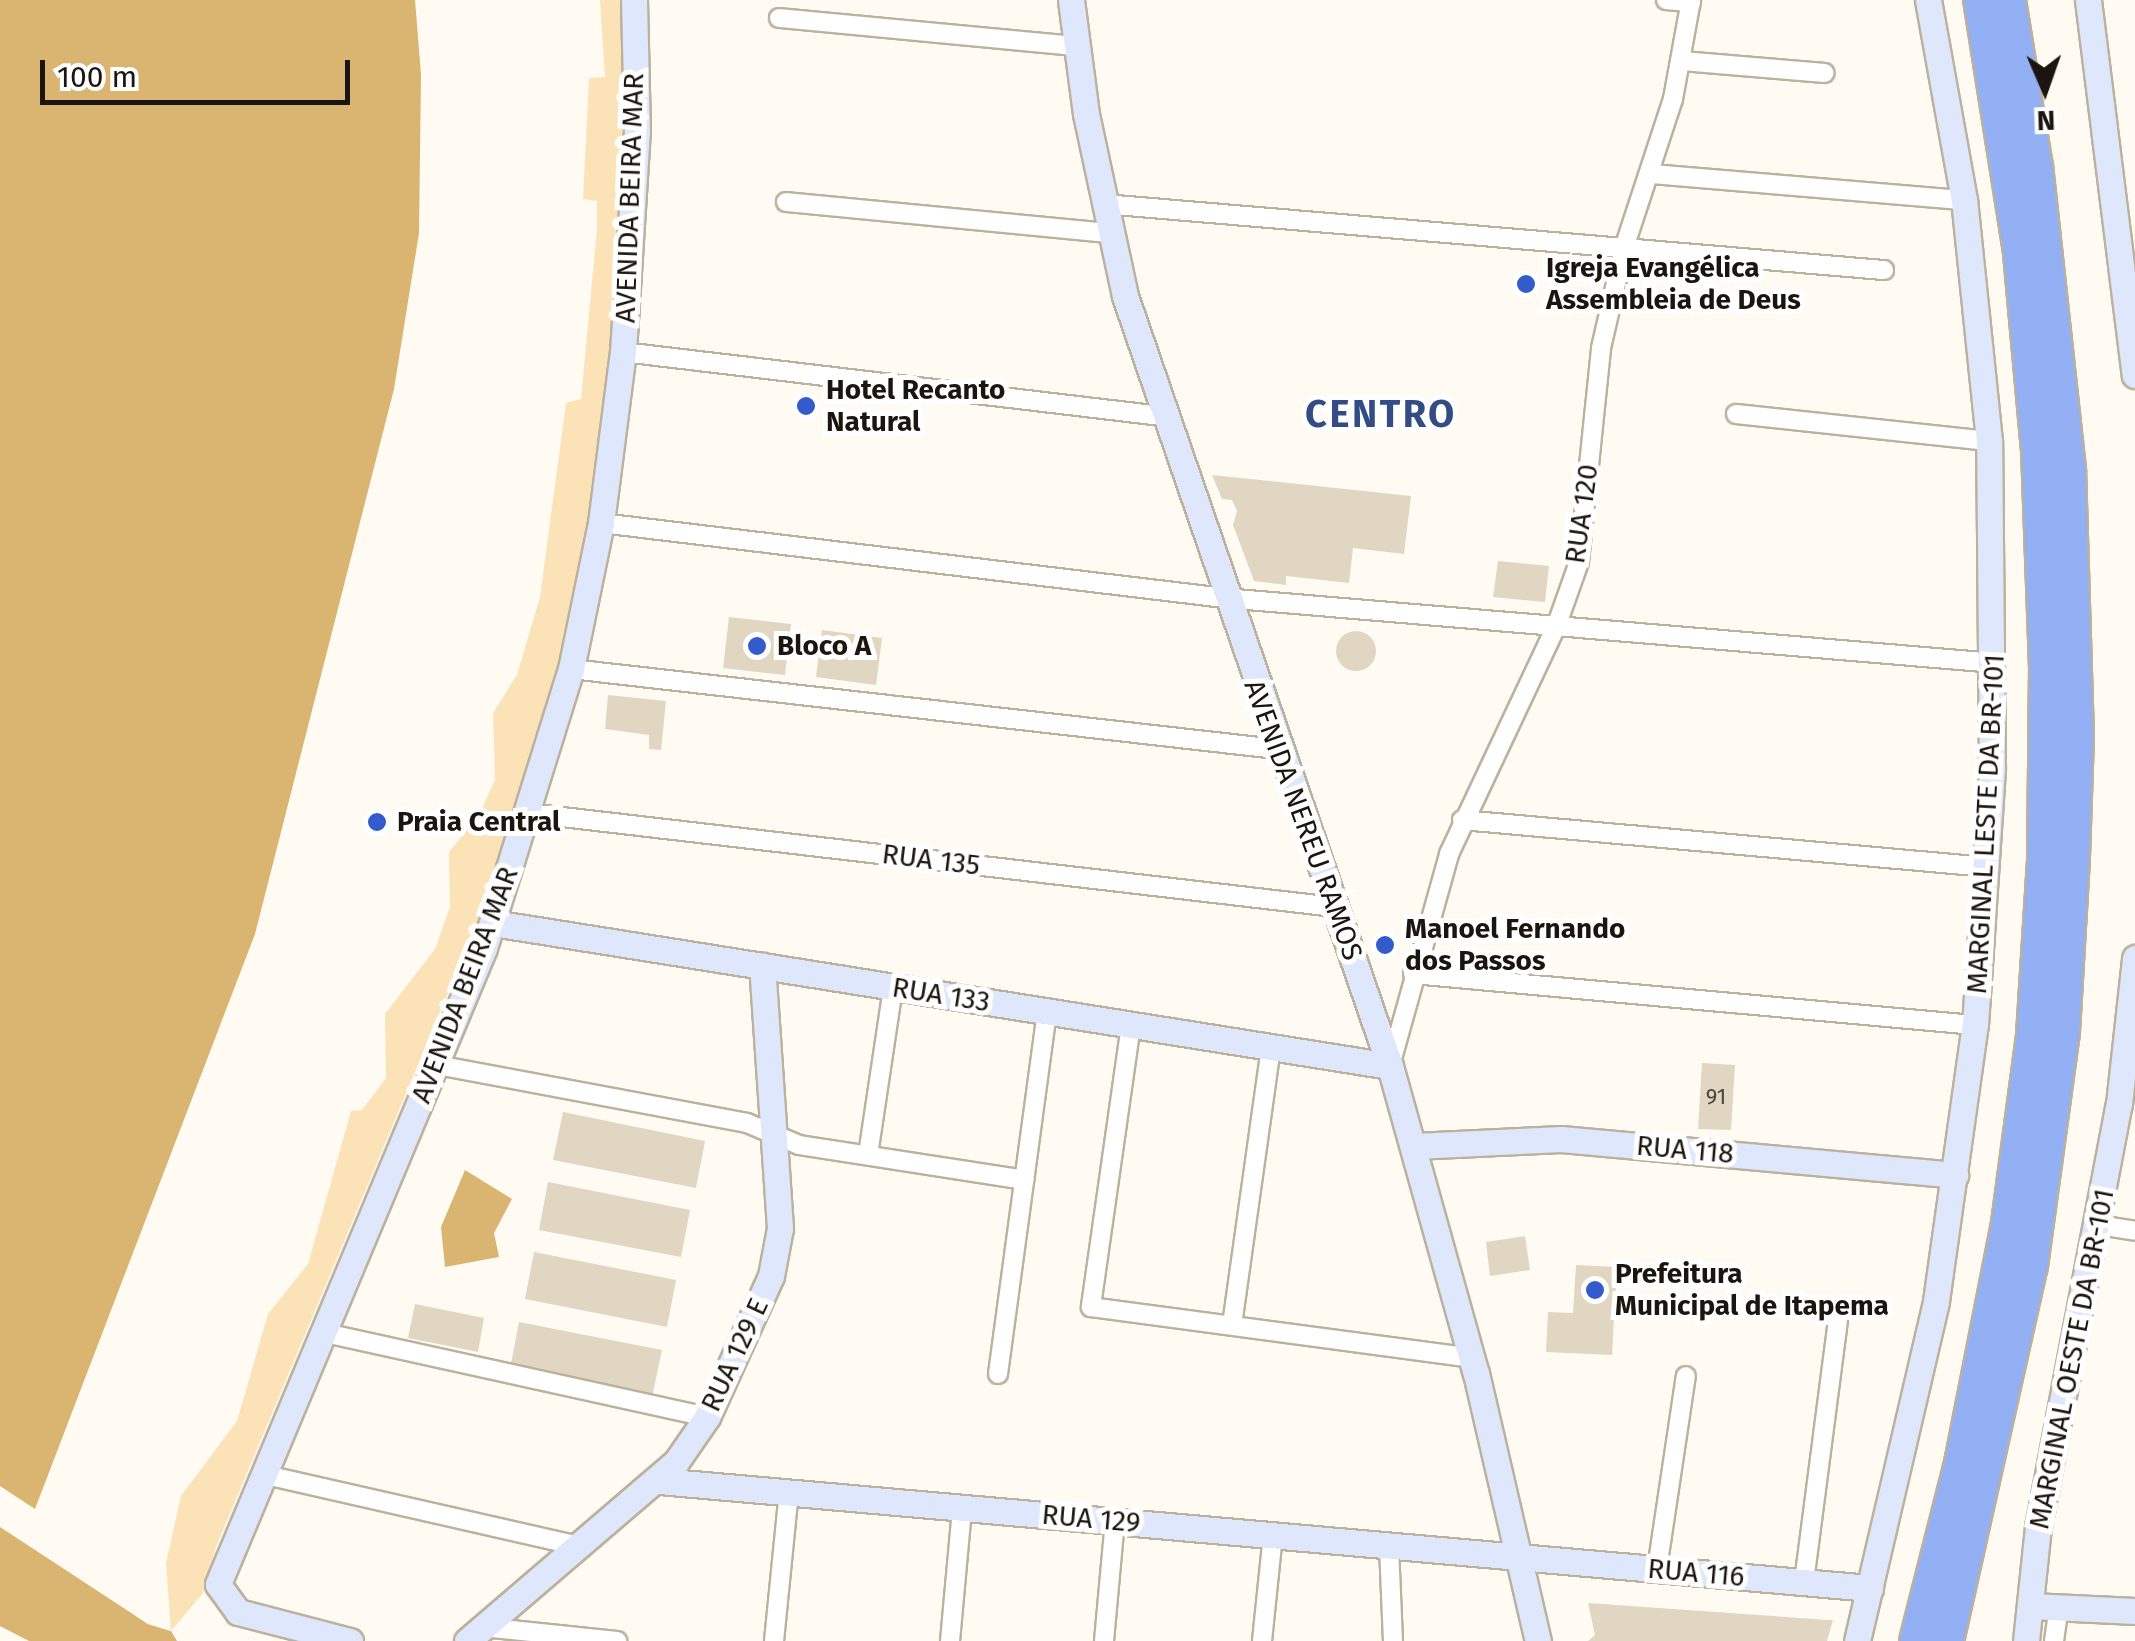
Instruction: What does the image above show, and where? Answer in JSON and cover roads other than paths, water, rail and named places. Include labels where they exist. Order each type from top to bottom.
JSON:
[{"type":"highway","points":[[1916,1641],[1961,1463],[2008,1223],[2033,1035],[2044,858],[2038,451],[2020,252],[1980,0]]},
{"type":"highway","points":[[1947,1641],[2031,1266],[2061,1052],[2074,858],[2077,737],[2069,469],[2041,202],[2009,0]]},
{"type":"main road","name":"AVENIDA BEIRA MAR","points":[[350,1641],[238,1612],[218,1584],[326,1333],[492,923],[571,669],[601,523],[623,352],[637,132],[634,0]]},
{"type":"main road","name":"AVENIDA NEREU RAMOS","points":[[1071,0],[1110,233],[1162,416],[1390,1066],[1472,1358],[1522,1558],[1538,1641]]},
{"type":"main road","name":"MARGINAL LESTE DA BR-101","points":[[1858,1641],[1936,1301],[1956,1175],[1975,1025],[1996,663],[1989,441],[1964,200],[1928,0]]},
{"type":"main road","points":[[2088,0],[2135,375]]},
{"type":"main road","name":"RUA 133","points":[[492,923],[1390,1066]]},
{"type":"main road","name":"MARGINAL OESTE DA BR-101","points":[[2026,1641],[2038,1527],[2132,1034],[2135,958]]},
{"type":"main road","name":"RUA 129 E","points":[[475,1634],[659,1480],[707,1417],[776,1260],[774,1136],[762,966]]},
{"type":"main road","name":"RUA 118","points":[[1414,1146],[1561,1140],[1956,1175]]},
{"type":"main road","name":"RUA 129","points":[[659,1480],[1522,1558]]},
{"type":"main road","name":"RUA 116","points":[[1522,1558],[1870,1588]]},
{"type":"main road","points":[[2030,1606],[2058,1611],[2135,1610]]},
{"type":"street","points":[[1666,0],[1691,1]]},
{"type":"street","name":"RUA 120","points":[[1390,1066],[1413,974],[1462,820],[1556,627],[1582,549],[1598,372],[1624,248],[1652,174],[1682,60],[1691,1]]},
{"type":"street","points":[[779,18],[1077,46]]},
{"type":"street","points":[[1682,60],[1824,73]]},
{"type":"street","points":[[1652,174],[1964,200]]},
{"type":"street","points":[[786,202],[1110,233]]},
{"type":"street","points":[[1104,204],[1884,270]]},
{"type":"street","points":[[623,352],[1162,416]]},
{"type":"street","points":[[1736,414],[1989,441]]},
{"type":"street","points":[[601,523],[1224,598],[1996,663]]},
{"type":"street","points":[[571,669],[1276,749]]},
{"type":"street","name":"RUA 135","points":[[528,813],[1334,907]]},
{"type":"street","points":[[1462,820],[1987,867]]},
{"type":"street","points":[[1413,974],[1975,1025]]},
{"type":"street","points":[[868,1156],[894,987]]},
{"type":"street","points":[[998,1374],[1047,1012]]},
{"type":"street","points":[[1131,1025],[1090,1306],[1472,1358]]},
{"type":"street","points":[[1232,1326],[1270,1047]]},
{"type":"street","points":[[437,1064],[747,1123],[774,1136],[868,1156],[1024,1180]]},
{"type":"street","points":[[2098,1224],[2135,1231]]},
{"type":"street","points":[[1804,1582],[1838,1321]]},
{"type":"street","points":[[326,1333],[707,1417]]},
{"type":"street","points":[[1657,1569],[1686,1376]]},
{"type":"street","points":[[266,1476],[578,1546]]},
{"type":"street","points":[[774,1641],[789,1492]]},
{"type":"street","points":[[950,1641],[962,1508]]},
{"type":"street","points":[[1104,1641],[1115,1521]]},
{"type":"street","points":[[1262,1641],[1273,1535]]},
{"type":"street","points":[[1389,1546],[1394,1641]]},
{"type":"street","points":[[2054,1641],[2058,1611]]},
{"type":"street","points":[[475,1634],[617,1641]]},
{"type":"place","name":"Igreja Evangélica Assembleia de Deus","points":[[1526,284]]},
{"type":"place","name":"Hotel Recanto Natural","points":[[806,406]]},
{"type":"place","name":"Bloco A","points":[[757,646]]},
{"type":"place","name":"Praia Central","points":[[377,822]]},
{"type":"place","name":"Manoel Fernando dos Passos","points":[[1385,945]]},
{"type":"place","name":"Prefeitura Municipal de Itapema","points":[[1595,1290]]},
{"type":"district","name":"CENTRO","points":[[1381,415]]}]
